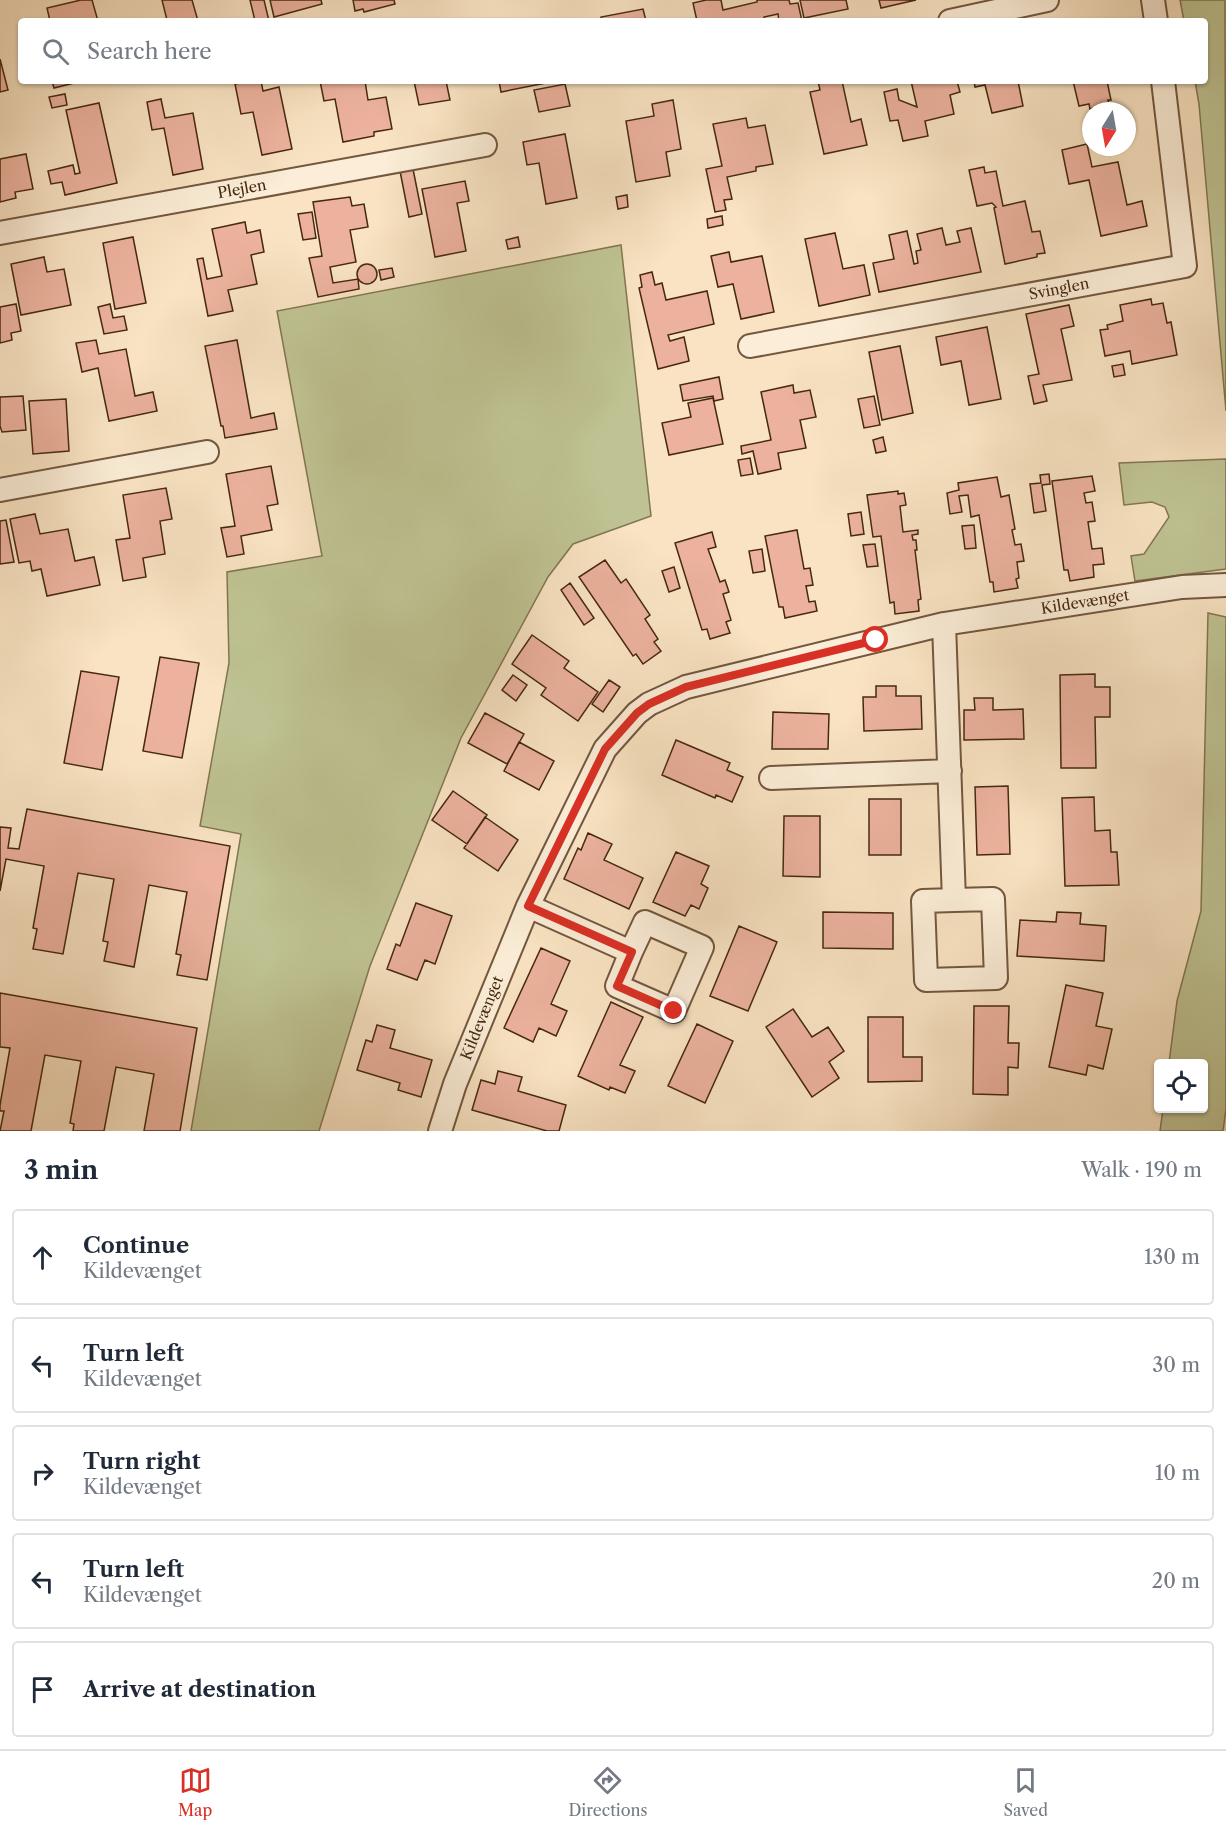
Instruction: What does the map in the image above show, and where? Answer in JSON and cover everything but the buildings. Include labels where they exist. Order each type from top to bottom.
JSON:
[{"type":"street","points":[[964,18],[1047,0]]},
{"type":"street","points":[[1153,0],[1156,18]]},
{"type":"street","name":"Svinglen","points":[[750,346],[1185,266],[1163,84]]},
{"type":"street","name":"Plejlen","points":[[0,233],[485,145]]},
{"type":"street","points":[[0,490],[207,452]]},
{"type":"street","name":"Kildevænget","points":[[440,1131],[455,1084],[528,906],[605,749],[637,713],[649,704],[686,687],[944,624],[1182,587],[1226,585]]},
{"type":"street","points":[[944,624],[954,900]]},
{"type":"street","points":[[771,778],[950,771]]},
{"type":"street","points":[[993,899],[996,978],[926,980],[923,901],[954,900],[993,899]]},
{"type":"street","points":[[528,906],[632,952]]},
{"type":"green space","points":[[1180,0],[1225,0],[1226,411],[1196,84],[1208,84],[1208,18],[1183,18]]},
{"type":"green space","points":[[621,245],[651,516],[573,544],[548,577],[461,738],[370,966],[319,1131],[191,1131],[241,834],[200,826],[229,663],[227,572],[322,556],[277,311]]},
{"type":"green space","points":[[1226,459],[1226,569],[1135,581],[1131,556],[1144,554],[1169,517],[1165,507],[1152,502],[1124,505],[1119,463]]},
{"type":"green space","points":[[1208,613],[1226,617],[1226,1109],[1223,1131],[1160,1131],[1162,1113],[1208,1113],[1208,1059],[1170,1059],[1177,1001],[1201,911]]},
{"type":"route","points":[[674,1011],[617,986],[632,952],[528,906],[605,749],[637,713],[649,704],[686,687],[876,640]]}]
